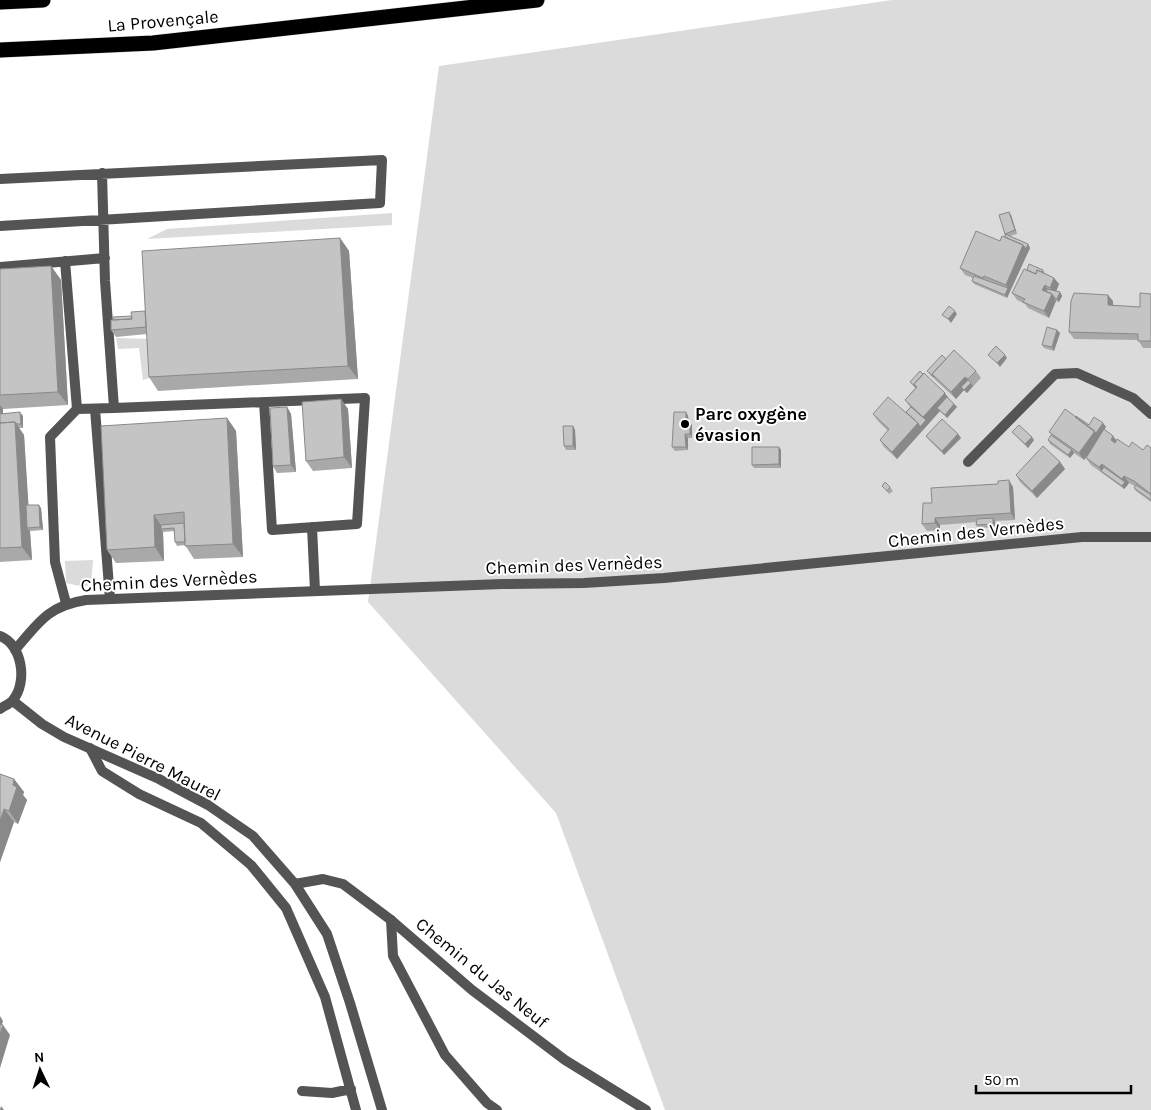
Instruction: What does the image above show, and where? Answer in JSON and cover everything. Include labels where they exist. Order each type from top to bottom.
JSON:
[{"type":"highway","points":[[0,2],[43,0]]},
{"type":"highway","name":"La Provençale","points":[[0,50],[153,43],[537,0]]},
{"type":"street","points":[[0,179],[382,160],[380,203],[0,226]]},
{"type":"street","points":[[102,173],[114,408]]},
{"type":"street","points":[[0,267],[105,258]]},
{"type":"street","points":[[65,261],[77,409]]},
{"type":"street","points":[[968,462],[1055,374],[1077,373],[1133,398],[1151,414]]},
{"type":"street","points":[[66,603],[55,562],[50,437],[77,409],[365,398],[357,524],[272,530],[264,402]]},
{"type":"street","points":[[95,409],[110,599]]},
{"type":"street","points":[[312,527],[316,591]]},
{"type":"street","name":"Chemin des Vernèdes","points":[[15,650],[51,611],[66,603],[110,599],[316,591],[584,583],[721,573],[1082,537],[1151,537]]},
{"type":"street","points":[[0,636],[6,638],[15,650],[21,666],[20,685],[13,700],[0,709]]},
{"type":"street","name":"Avenue Pierre Maurel","points":[[13,700],[42,724],[159,779],[208,805],[253,836],[295,884],[327,934],[382,1110]]},
{"type":"street","points":[[90,748],[102,772],[139,794],[201,823],[251,865],[286,908],[325,997],[356,1110]]},
{"type":"street","name":"Chemin du Jas Neuf","points":[[295,884],[322,879],[343,884],[392,920],[472,990],[565,1060],[646,1110]]},
{"type":"street","points":[[392,920],[394,956],[445,1055],[486,1103],[497,1110]]},
{"type":"street","points":[[302,1091],[332,1093],[351,1089]]},
{"type":"shaded area","points":[[892,0],[1151,0],[1151,1110],[665,1110],[556,813],[368,602],[439,66]]},
{"type":"shaded area","points":[[392,213],[392,225],[147,239],[167,229]]},
{"type":"shaded area","points":[[116,338],[152,339],[159,375],[143,380],[139,348],[118,349]]},
{"type":"shaded area","points":[[93,560],[91,584],[84,587],[66,583],[65,561]]},
{"type":"building","points":[[1009,212],[1015,230],[1005,234],[999,215]]},
{"type":"building","points":[[976,231],[1000,241],[1002,236],[1023,245],[1006,285],[960,268]]},
{"type":"building","points":[[1005,234],[1028,244],[1026,249],[1023,245],[1005,237]]},
{"type":"building","points":[[340,238],[348,366],[149,377],[142,251]]},
{"type":"building","points":[[1029,264],[1043,270],[1042,272],[1037,270],[1036,274],[1027,270]]},
{"type":"building","points":[[51,266],[58,392],[0,395],[0,269]]},
{"type":"building","points":[[1024,269],[1036,274],[1037,270],[1054,278],[1050,288],[1045,285],[1042,290],[1052,294],[1044,311],[1023,302],[1025,299],[1012,293]]},
{"type":"building","points":[[974,276],[1008,288],[1005,295],[972,281]]},
{"type":"building","points":[[1047,289],[1060,292],[1057,299],[1046,291]]},
{"type":"building","points":[[1074,293],[1108,295],[1108,305],[1140,307],[1140,293],[1151,294],[1151,341],[1138,341],[1138,334],[1069,332],[1071,301]]},
{"type":"building","points":[[949,306],[955,311],[948,319],[942,315]]},
{"type":"building","points":[[145,311],[146,327],[111,330],[111,320],[132,319],[131,312]]},
{"type":"building","points":[[131,316],[132,319],[113,320],[113,317]]},
{"type":"building","points":[[1047,327],[1057,330],[1052,347],[1042,345]]},
{"type":"building","points":[[996,346],[1005,355],[997,363],[988,355]]},
{"type":"building","points":[[954,350],[976,371],[968,379],[965,377],[951,392],[932,374]]},
{"type":"building","points":[[942,355],[946,359],[932,374],[934,377],[927,371]]},
{"type":"building","points":[[920,371],[923,374],[914,384],[916,387],[910,382]]},
{"type":"building","points":[[924,373],[945,393],[923,417],[905,400],[917,387],[914,384]]},
{"type":"building","points":[[968,380],[971,383],[964,390],[961,387]]},
{"type":"building","points":[[888,397],[918,423],[892,452],[880,440],[889,429],[873,414]]},
{"type":"building","points":[[947,397],[954,404],[945,415],[937,408]]},
{"type":"building","points":[[341,399],[344,457],[306,461],[302,402]]},
{"type":"building","points":[[287,407],[291,465],[273,466],[270,408]]},
{"type":"building","points":[[911,407],[926,420],[920,427],[906,412]]},
{"type":"building","points":[[1065,409],[1095,431],[1079,453],[1049,432]]},
{"type":"building","points":[[20,412],[21,424],[15,422],[0,423],[0,414]]},
{"type":"building","points":[[674,412],[686,412],[686,422],[690,422],[690,434],[685,434],[686,447],[672,447]]},
{"type":"building","points":[[1076,416],[1089,425],[1094,417],[1103,423],[1096,433]]},
{"type":"building","points":[[227,418],[233,544],[185,546],[184,512],[154,515],[155,547],[107,550],[101,426]]},
{"type":"building","points":[[942,419],[958,434],[942,451],[926,436]]},
{"type":"building","points":[[15,422],[22,547],[0,548],[0,423]]},
{"type":"building","points":[[1019,425],[1032,437],[1025,444],[1012,432]]},
{"type":"building","points":[[563,426],[573,426],[573,446],[564,446]]},
{"type":"building","points":[[1104,429],[1113,436],[1111,440],[1115,443],[1117,439],[1129,447],[1132,442],[1143,450],[1147,445],[1151,448],[1151,494],[1134,481],[1124,476],[1122,479],[1102,464],[1099,467],[1086,458]]},
{"type":"building","points":[[1051,435],[1072,450],[1068,455],[1048,440]]},
{"type":"building","points":[[1043,446],[1060,462],[1032,491],[1016,475]]},
{"type":"building","points":[[752,447],[779,447],[779,464],[752,465]]},
{"type":"building","points":[[1104,467],[1125,482],[1122,486],[1101,471]]},
{"type":"building","points":[[1009,480],[1011,513],[935,518],[935,523],[922,524],[923,503],[932,503],[931,488],[998,484],[998,481]]},
{"type":"building","points":[[885,482],[890,487],[887,491],[882,486]]},
{"type":"building","points":[[1136,485],[1151,495],[1151,500],[1134,488]]},
{"type":"building","points":[[26,505],[39,505],[40,527],[27,528]]},
{"type":"building","points":[[993,518],[993,524],[976,525],[977,519]]},
{"type":"building","points":[[184,523],[185,542],[175,542],[174,528],[161,529],[161,525]]},
{"type":"building","points":[[0,774],[14,779],[13,785],[17,787],[9,811],[4,809],[0,821]]},
{"type":"building","points":[[0,1024],[3,1025],[0,1035]]},
{"type":"place","name":"Parc oxygène évasion","points":[[685,424]]}]
